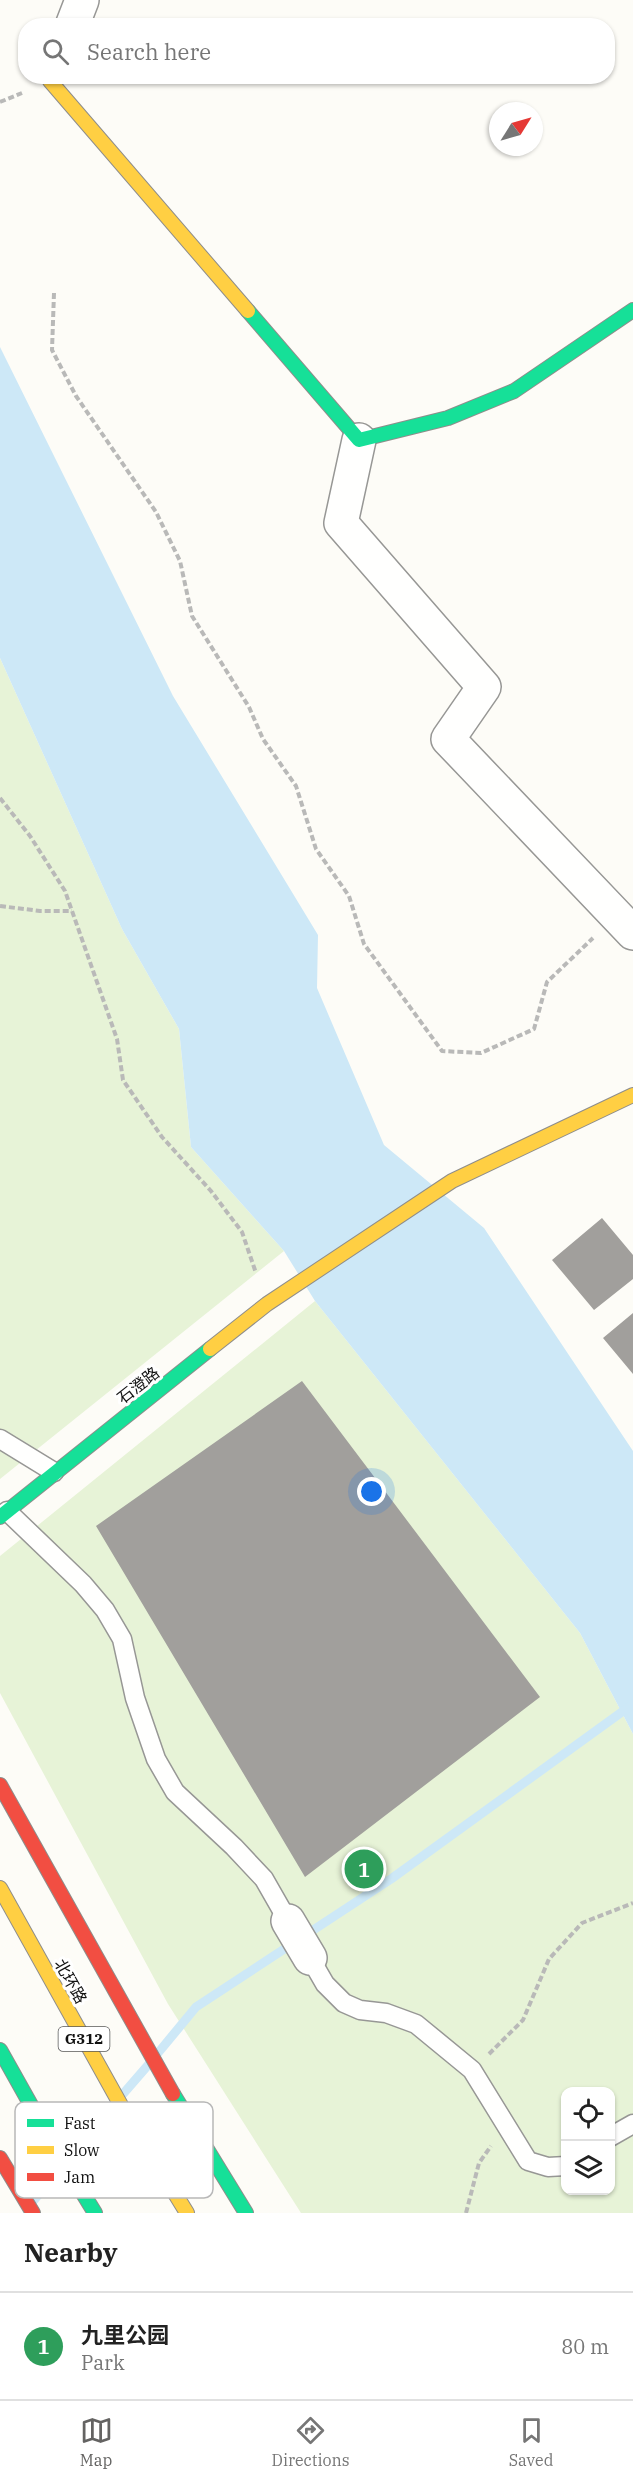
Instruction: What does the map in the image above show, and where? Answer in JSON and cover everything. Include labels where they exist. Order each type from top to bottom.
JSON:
[{"type":"main road","points":[[53,84],[359,440],[448,418],[514,391],[633,310]]},
{"type":"main road","name":"石澄路","points":[[4,1514],[267,1304],[300,1282],[452,1181],[633,1095]]},
{"type":"main road","points":[[0,1785],[178,2102]]},
{"type":"main road","name":"北环路","points":[[0,1888],[119,2102]]},
{"type":"main road","points":[[0,2050],[29,2102]]},
{"type":"main road","points":[[0,2157],[15,2182]]},
{"type":"main road","points":[[213,2160],[246,2213]]},
{"type":"main road","points":[[24,2198],[33,2213]]},
{"type":"main road","points":[[86,2198],[95,2213]]},
{"type":"main road","name":"北环路","points":[[178,2198],[187,2213]]},
{"type":"street","points":[[75,18],[82,0]]},
{"type":"street","points":[[359,440],[341,522],[484,687],[448,738],[625,924]]},
{"type":"street","points":[[288,1921],[310,1958]]},
{"type":"lane","points":[[0,1438],[54,1472]]},
{"type":"lane","points":[[4,1514],[83,1584],[105,1610],[122,1639],[135,1698],[156,1759],[175,1792],[234,1847],[264,1879],[288,1921]]},
{"type":"lane","points":[[310,1958],[325,1984],[344,2002],[360,2010],[386,2013],[416,2024],[472,2070],[528,2161],[548,2168],[561,2167]]},
{"type":"lane","points":[[615,2134],[633,2124]]},
{"type":"path","points":[[54,292],[52,350],[76,396],[156,512],[180,561],[192,616],[249,707],[263,739],[296,786],[316,849],[349,896],[364,944],[442,1051],[481,1053],[534,1029],[547,982],[625,924]]},
{"type":"path","points":[[0,798],[30,836],[65,891],[117,1039],[123,1080],[162,1137],[211,1191],[242,1232],[267,1304]]},
{"type":"path","points":[[0,906],[40,911],[72,911]]},
{"type":"path","points":[[472,2070],[523,2020],[549,1959],[582,1923],[633,1903]]},
{"type":"path","points":[[466,2213],[478,2163],[506,2126]]},
{"type":"green space","points":[[0,658],[122,929],[179,1029],[191,1147],[284,1251],[0,1479]]},
{"type":"green space","points":[[315,1301],[580,1633],[633,1734],[633,2213],[301,2213],[168,2004],[0,1693],[0,1556]]},
{"type":"water","points":[[0,347],[173,696],[318,935],[317,988],[384,1145],[484,1228],[633,1451],[633,1734],[580,1633],[315,1301],[284,1251],[191,1147],[179,1029],[122,929],[0,658]]},
{"type":"building","points":[[602,1218],[633,1255],[633,1279],[594,1310],[552,1260]]},
{"type":"building","points":[[633,1313],[633,1374],[603,1338]]},
{"type":"building","points":[[302,1381],[540,1697],[305,1877],[96,1526]]},
{"type":"waterway","points":[[158,2053],[196,2007],[391,1879],[633,1704]]},
{"type":"waterway","points":[[123,2094],[149,2064]]},
{"type":"traffic: fast","points":[[248,311],[359,440],[448,418],[514,391],[633,310]]},
{"type":"traffic: fast","points":[[0,1517],[210,1349]]},
{"type":"traffic: fast","points":[[0,2050],[29,2102]]},
{"type":"traffic: fast","points":[[173,2094],[178,2102]]},
{"type":"traffic: fast","points":[[213,2159],[246,2213]]},
{"type":"traffic: fast","points":[[86,2198],[95,2213]]},
{"type":"traffic: slow","points":[[53,84],[248,311]]},
{"type":"traffic: slow","points":[[210,1349],[267,1304],[452,1181],[633,1095]]},
{"type":"traffic: slow","points":[[0,1888],[119,2102]]},
{"type":"traffic: slow","points":[[178,2198],[187,2213]]},
{"type":"traffic: jam","points":[[0,1785],[173,2094]]},
{"type":"traffic: jam","points":[[0,2158],[15,2183]]},
{"type":"traffic: jam","points":[[24,2198],[33,2213]]},
{"type":"place","name":"九里公园","points":[[364,1869]]}]
